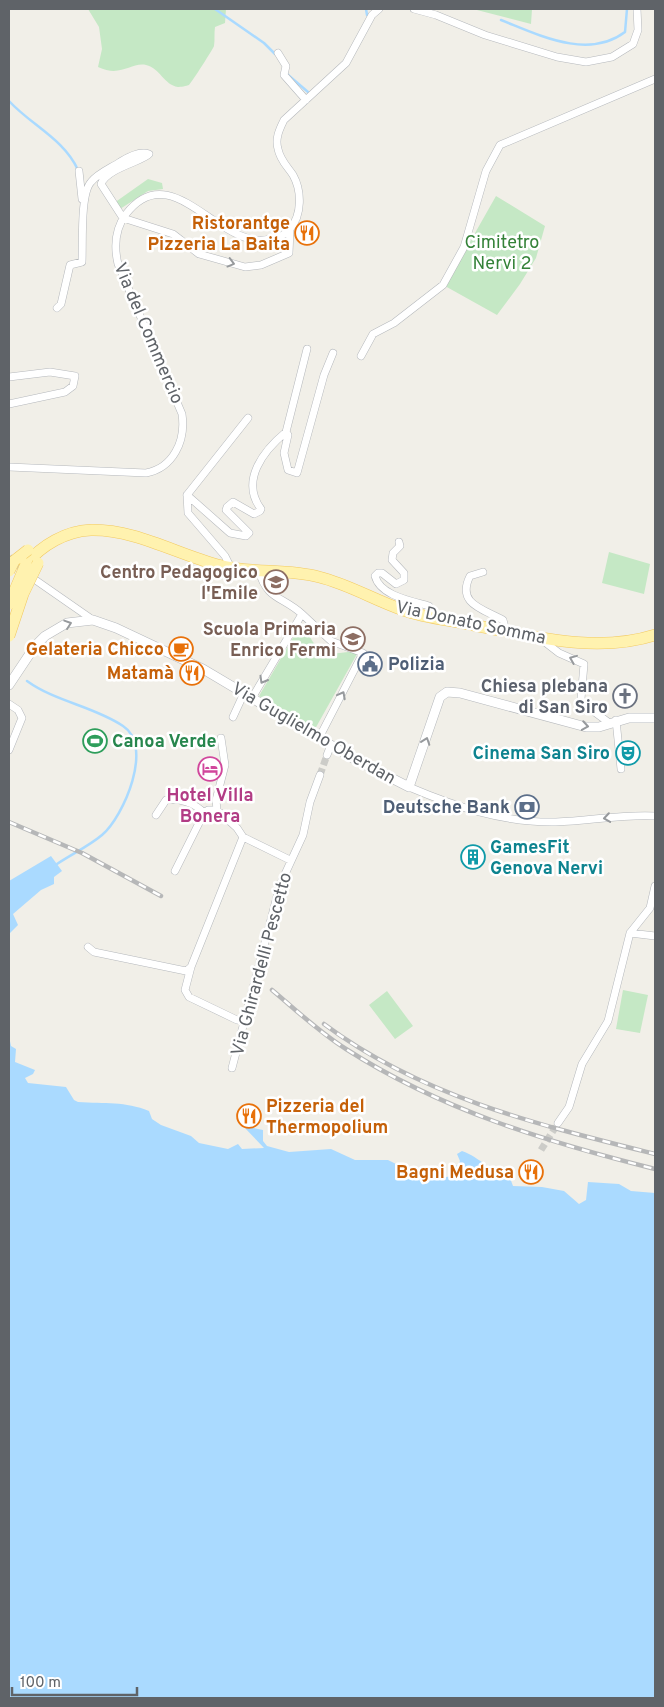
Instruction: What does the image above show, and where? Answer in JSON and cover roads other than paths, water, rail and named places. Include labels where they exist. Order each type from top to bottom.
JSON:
[{"type":"main road","name":"Via Donato Somma","points":[[9,571],[14,561],[42,542],[90,530],[116,532],[231,568],[304,573],[337,582],[403,610],[506,631],[584,644],[625,643],[655,636]]},
{"type":"main road","points":[[9,604],[39,551],[58,538]]},
{"type":"main road","points":[[9,636],[32,564]]},
{"type":"street","points":[[57,308],[61,304],[70,265],[82,262],[84,206],[86,191],[91,181],[127,158],[148,153],[147,157],[130,162],[101,181],[102,187],[123,218],[173,234],[199,254],[246,267],[261,265],[289,253],[290,230],[298,214],[299,191],[294,177],[281,159],[277,141],[284,120],[346,63],[372,15],[379,9]]},
{"type":"street","points":[[414,9],[436,15],[485,35],[557,57],[586,62],[612,57],[633,44],[638,30],[637,9]]},
{"type":"street","points":[[278,53],[286,66],[284,75],[306,100]]},
{"type":"street","points":[[361,356],[373,334],[394,324],[443,285],[464,247],[486,171],[500,145],[652,80]]},
{"type":"street","points":[[78,171],[84,206]]},
{"type":"street","name":"Via del Commercio","points":[[9,467],[146,473],[166,465],[178,448],[183,428],[180,405],[116,255],[116,238],[123,218],[138,202],[148,198],[167,195],[185,201],[235,234],[250,241],[276,238],[290,230]]},
{"type":"street","points":[[187,494],[230,533],[246,536],[249,533],[226,510],[233,502],[254,514],[260,511],[252,492],[252,480],[257,467],[286,432],[308,350]]},
{"type":"street","points":[[286,432],[288,435],[284,453],[288,470],[297,473],[324,375],[333,353]]},
{"type":"street","points":[[9,377],[50,372],[75,376],[73,386],[65,392],[9,404]]},
{"type":"street","points":[[231,568],[225,556],[188,512],[187,494],[248,418]]},
{"type":"street","points":[[399,542],[400,546],[392,560],[404,573],[404,580],[396,584],[382,573],[378,573],[376,576],[377,581],[388,591],[429,606],[431,609],[429,616]]},
{"type":"street","points":[[259,571],[266,590],[292,605],[331,641],[363,654],[319,738]]},
{"type":"street","points":[[483,572],[470,576],[467,582],[466,596],[471,603],[504,620],[506,631]]},
{"type":"street","points":[[34,579],[93,620]]},
{"type":"street","points":[[233,717],[302,614]]},
{"type":"street","points":[[9,684],[39,641],[51,631],[75,621],[93,620]]},
{"type":"street","name":"Via Guglielmo Oberdan","points":[[93,620],[176,656],[331,745],[409,787],[434,798],[505,819],[556,822],[625,815],[655,816]]},
{"type":"street","points":[[540,637],[558,652],[584,664],[581,699],[585,705],[612,721],[620,769]]},
{"type":"street","points":[[409,787],[440,697],[446,692],[460,693],[586,727],[600,727],[612,721],[655,718]]},
{"type":"street","points":[[9,704],[18,710],[22,718],[9,750]]},
{"type":"street","points":[[175,871],[204,813],[208,810],[217,810],[216,800],[225,764],[221,738]]},
{"type":"street","points":[[327,755],[331,745]]},
{"type":"street","name":"Via Ghirardelli Pescetto","points":[[232,1068],[246,1021],[280,885],[303,835],[310,802],[320,775]]},
{"type":"street","points":[[156,815],[166,800],[176,799],[200,808],[204,813]]},
{"type":"street","name":"Via Ghirardelli Pescetto","points":[[217,810],[237,828],[243,837],[290,860]]},
{"type":"street","points":[[243,837],[191,967],[185,990],[188,997],[237,1020],[246,1021]]},
{"type":"street","points":[[558,1123],[569,1107],[582,1064],[608,1021],[630,933],[650,908],[655,886]]},
{"type":"street","points":[[630,933],[655,936]]},
{"type":"street","points":[[88,947],[94,952],[186,971],[191,967]]},
{"type":"water","points":[[51,856],[62,871],[54,877],[54,884],[41,890],[13,914],[18,925],[9,934],[9,881]]},
{"type":"water","points":[[9,1036],[11,1046],[16,1049],[15,1062],[35,1070],[33,1074],[25,1078],[28,1083],[66,1087],[74,1100],[78,1102],[123,1104],[149,1111],[152,1119],[161,1125],[191,1136],[199,1143],[228,1149],[238,1144],[242,1149],[264,1148],[243,1126],[263,1130],[263,1141],[267,1146],[289,1152],[331,1149],[355,1160],[388,1160],[414,1173],[443,1178],[454,1175],[452,1167],[458,1165],[460,1161],[457,1154],[462,1151],[497,1173],[510,1178],[513,1186],[542,1187],[564,1191],[579,1204],[586,1200],[588,1182],[619,1184],[631,1191],[655,1193],[655,1698],[9,1698]]},
{"type":"waterway","points":[[215,9],[264,43],[275,54]]},
{"type":"waterway","points":[[366,9],[367,15]]},
{"type":"waterway","points":[[501,20],[547,38],[563,42],[595,44],[611,40],[625,32],[627,9]]},
{"type":"waterway","points":[[287,74],[308,92]]},
{"type":"waterway","points":[[9,101],[56,141],[72,159],[78,170]]},
{"type":"waterway","points":[[27,681],[50,694],[99,713],[123,726],[132,736],[136,749],[136,764],[132,781],[119,813],[102,835],[57,864]]},
{"type":"tunnel","points":[[9,557],[26,572]]},
{"type":"tunnel","points":[[320,775],[327,755]]},
{"type":"tunnel","points":[[541,1150],[558,1123]]},
{"type":"railway","points":[[9,822],[82,853],[161,896]]},
{"type":"railway","points":[[272,990],[317,1028],[346,1049],[382,1071],[419,1090],[496,1122],[615,1159],[655,1169]]},
{"type":"railway","points":[[324,1024],[362,1049],[401,1071],[441,1090],[483,1106],[568,1132],[655,1154]]},
{"type":"place","name":"Ristorantge Pizzeria La Baita","points":[[307,233]]},
{"type":"place","name":"Centro Pedagogico l'Emile","points":[[276,582]]},
{"type":"place","name":"Scuola Primaria Enrico Fermi","points":[[353,639]]},
{"type":"place","name":"Gelateria Chicco","points":[[181,649]]},
{"type":"place","name":"Polizia","points":[[370,664]]},
{"type":"place","name":"Matamà","points":[[192,673]]},
{"type":"place","name":"Chiesa plebana di San Siro","points":[[625,696]]},
{"type":"place","name":"Canoa Verde","points":[[95,741]]},
{"type":"place","name":"Cinema San Siro","points":[[628,753]]},
{"type":"place","name":"Hotel Villa Bonera","points":[[210,769]]},
{"type":"place","name":"Deutsche Bank","points":[[527,807]]},
{"type":"place","name":"GamesFit Genova Nervi","points":[[473,857]]},
{"type":"place","name":"Pizzeria del Thermopolium","points":[[249,1116]]},
{"type":"place","name":"Bagni Medusa","points":[[531,1172]]},
{"type":"park label","name":"Cimitetro Nervi 2","points":[[502,252]]}]
